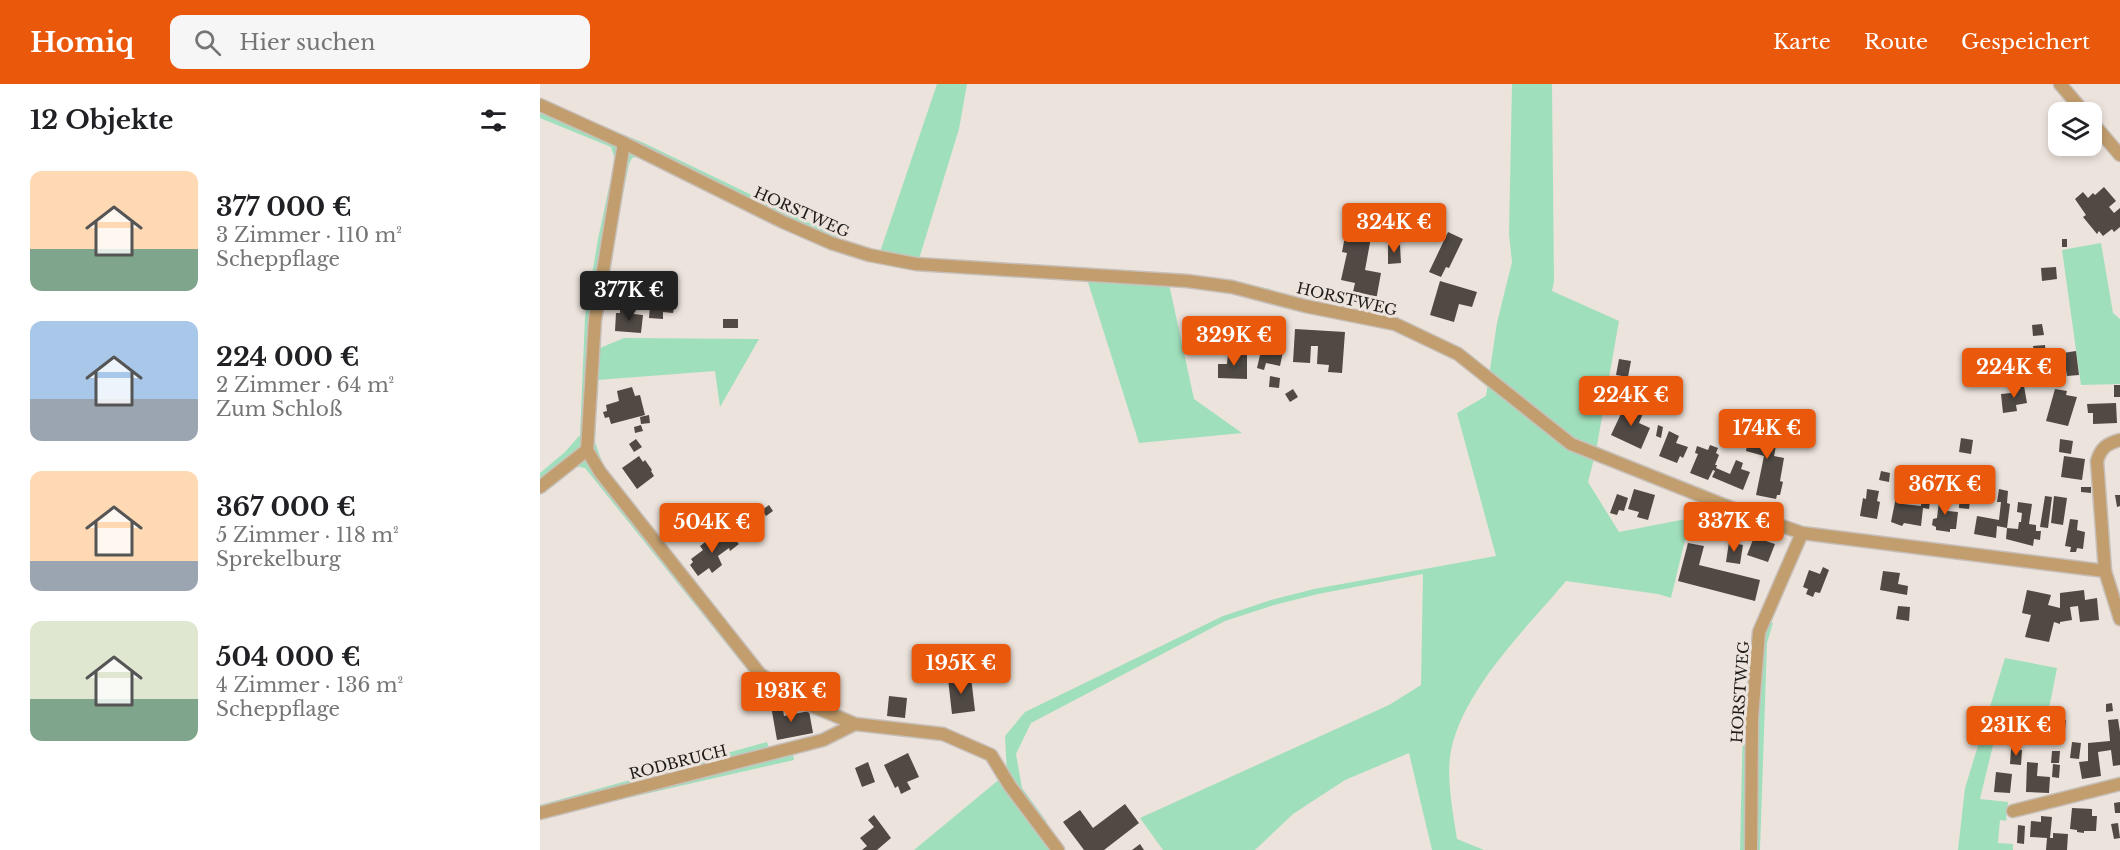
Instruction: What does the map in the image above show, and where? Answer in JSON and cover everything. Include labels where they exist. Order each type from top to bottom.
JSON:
[{"type":"street","points":[[2060,84],[2075,102]]},
{"type":"street","name":"HORSTWEG","points":[[540,105],[624,143],[783,222],[831,243],[869,255],[916,264],[1210,284],[1395,324],[1458,354],[1571,444],[1701,497],[1802,533],[1759,632],[1752,718],[1751,850]]},
{"type":"street","points":[[2102,134],[2120,155]]},
{"type":"street","points":[[624,143],[595,320],[587,450],[600,472],[760,674],[798,700],[855,724],[943,734],[991,755],[1010,786],[1058,850]]},
{"type":"street","points":[[2120,440],[2108,444],[2101,450],[2097,461],[2105,571],[2120,619]]},
{"type":"street","points":[[540,487],[587,450]]},
{"type":"street","points":[[1802,533],[2105,571]]},
{"type":"street","points":[[835,716],[838,734]]},
{"type":"street","name":"RODBRUCH","points":[[540,813],[823,740],[855,724]]},
{"type":"street","points":[[2013,811],[2120,784]]},
{"type":"green space","points":[[937,84],[967,84],[959,129],[919,259],[1196,276],[1271,289],[1263,298],[1232,291],[1169,284],[1194,399],[1242,433],[1139,443],[1087,279],[866,259],[638,156],[632,158],[601,302],[600,348],[624,338],[759,339],[720,407],[715,371],[597,380],[595,442],[605,470],[756,660],[769,673],[757,682],[585,468],[575,466],[540,495],[540,473],[565,452],[580,435],[585,317],[615,159],[611,147],[540,118],[540,100],[644,143],[849,242],[880,252]]},
{"type":"green space","points":[[1512,84],[1552,84],[1554,281],[1552,291],[1619,321],[1596,451],[1588,482],[1619,532],[1717,513],[1726,516],[1699,541],[1685,540],[1671,598],[1658,594],[1566,581],[1496,663],[1466,709],[1456,733],[1449,767],[1457,839],[1484,850],[1432,850],[1409,753],[1345,780],[1293,814],[1255,850],[1163,850],[1140,818],[1389,705],[1421,685],[1423,574],[1318,594],[1225,621],[1031,723],[1016,754],[1022,788],[1047,822],[1042,826],[1062,850],[914,850],[1007,773],[1005,736],[1025,712],[1223,616],[1271,600],[1314,589],[1496,556],[1457,413],[1486,396],[1497,323],[1512,262],[1509,234]]},
{"type":"green space","points":[[2101,243],[2113,313],[2120,319],[2120,384],[2081,385],[2062,250]]},
{"type":"green space","points":[[1758,618],[1773,623],[1767,643],[1760,850],[1740,850],[1743,720],[1754,630]]},
{"type":"green space","points":[[2005,658],[2057,668],[2046,724],[2033,723],[2030,740],[1995,737],[1980,799],[2008,802],[2006,821],[2000,820],[1998,843],[2013,844],[2013,850],[1958,850],[1965,788]]},
{"type":"green space","points":[[767,742],[772,757],[792,751],[794,760],[540,818],[540,805]]},
{"type":"building","points":[[2104,187],[2116,201],[2109,207],[2114,213],[2120,208],[2120,227],[2114,232],[2112,229],[2103,236],[2099,231],[2097,234],[2083,217],[2086,215],[2075,199],[2083,192],[2088,198]]},
{"type":"building","points":[[1351,205],[1376,210],[1365,270],[1381,273],[1375,306],[1351,301],[1355,283],[1341,280],[1347,253],[1342,252]]},
{"type":"building","points":[[1382,223],[1396,223],[1396,233],[1382,233]]},
{"type":"building","points":[[1448,232],[1463,239],[1449,268],[1446,267],[1441,277],[1429,272]]},
{"type":"building","points":[[2062,239],[2067,239],[2067,247],[2062,247]]},
{"type":"building","points":[[1388,245],[1400,245],[1401,263],[1388,264]]},
{"type":"building","points":[[2056,267],[2057,279],[2042,281],[2041,268]]},
{"type":"building","points":[[1440,281],[1477,292],[1472,307],[1459,304],[1454,322],[1430,315]]},
{"type":"building","points":[[650,305],[674,307],[673,313],[663,312],[663,319],[649,318]]},
{"type":"building","points":[[620,310],[625,310],[625,313],[643,315],[641,333],[615,331],[616,313],[620,313]]},
{"type":"building","points":[[1266,316],[1277,318],[1274,329],[1263,326]]},
{"type":"building","points":[[723,319],[738,319],[738,328],[723,328]]},
{"type":"building","points":[[2042,324],[2044,335],[2033,336],[2032,325]]},
{"type":"building","points":[[1295,329],[1345,332],[1342,373],[1328,372],[1329,365],[1317,364],[1318,346],[1311,346],[1310,363],[1293,362]]},
{"type":"building","points":[[1245,331],[1255,331],[1255,343],[1245,343]]},
{"type":"building","points":[[1263,342],[1284,347],[1280,366],[1266,363],[1264,370],[1257,368]]},
{"type":"building","points":[[2045,345],[2046,356],[2034,357],[2035,363],[2024,364],[2022,353],[2034,352],[2033,346]]},
{"type":"building","points":[[2076,351],[2079,375],[2067,376],[2063,353]]},
{"type":"building","points":[[1228,354],[1247,354],[1247,379],[1218,378],[1218,364],[1227,364]]},
{"type":"building","points":[[1619,359],[1631,361],[1628,377],[1616,375]]},
{"type":"building","points":[[1270,376],[1280,378],[1279,388],[1269,387]]},
{"type":"building","points":[[2114,385],[2120,385],[2120,397],[2114,397]]},
{"type":"building","points":[[2024,386],[2027,403],[2016,405],[2017,411],[2003,413],[2001,394],[2011,393],[2011,388]]},
{"type":"building","points":[[632,387],[635,396],[640,395],[645,415],[611,424],[609,417],[605,418],[603,412],[607,411],[606,405],[619,401],[617,391]]},
{"type":"building","points":[[1293,389],[1298,397],[1290,402],[1285,394]]},
{"type":"building","points":[[2055,389],[2067,391],[2066,395],[2077,397],[2068,426],[2046,421]]},
{"type":"building","points":[[1626,403],[1644,411],[1639,423],[1650,428],[1641,449],[1611,435]]},
{"type":"building","points":[[2116,403],[2117,423],[2093,424],[2093,413],[2088,413],[2087,404]]},
{"type":"building","points":[[649,415],[650,423],[641,424],[640,417]]},
{"type":"building","points":[[1726,418],[1731,419],[1727,438],[1722,437]]},
{"type":"building","points":[[1751,424],[1779,430],[1774,456],[1784,458],[1780,481],[1783,482],[1780,495],[1777,495],[1776,499],[1756,495],[1764,456],[1746,451]]},
{"type":"building","points":[[641,425],[643,431],[635,433],[634,427]]},
{"type":"building","points":[[1658,425],[1663,427],[1661,438],[1656,436]]},
{"type":"building","points":[[1669,431],[1679,436],[1676,443],[1688,447],[1683,458],[1680,456],[1677,463],[1659,456]]},
{"type":"building","points":[[1961,438],[1973,440],[1971,454],[1959,452]]},
{"type":"building","points":[[636,439],[642,447],[634,452],[629,444]]},
{"type":"building","points":[[2060,439],[2073,441],[2071,454],[2059,452]]},
{"type":"building","points":[[1710,445],[1718,448],[1716,468],[1730,474],[1736,460],[1743,463],[1741,469],[1750,472],[1743,490],[1712,477],[1715,471],[1713,470],[1708,480],[1690,473],[1698,454],[1695,453],[1697,446],[1708,450]]},
{"type":"building","points":[[639,456],[643,462],[645,460],[654,476],[637,489],[622,468]]},
{"type":"building","points":[[2064,456],[2085,459],[2082,480],[2061,477]]},
{"type":"building","points":[[1881,471],[1890,473],[1889,482],[1879,480]]},
{"type":"building","points":[[2081,487],[2091,487],[2091,493],[2081,492]]},
{"type":"building","points":[[1634,489],[1655,495],[1648,520],[1637,517],[1639,512],[1628,509]]},
{"type":"building","points":[[1867,489],[1879,491],[1877,519],[1860,516]]},
{"type":"building","points":[[1999,489],[2008,491],[2007,503],[2010,504],[2007,528],[1997,526],[1996,538],[1974,534],[1977,516],[1999,520],[2001,502],[1997,502]]},
{"type":"building","points":[[1960,490],[1971,492],[1969,509],[1959,508]]},
{"type":"building","points":[[1897,492],[1904,492],[1903,504],[1921,506],[1922,492],[1931,493],[1929,509],[1923,508],[1921,526],[1904,523],[1902,526],[1891,522]]},
{"type":"building","points":[[1940,493],[1950,495],[1948,511],[1958,512],[1956,529],[1950,529],[1950,532],[1936,530],[1936,527],[1932,525],[1933,519],[1937,518]]},
{"type":"building","points":[[1617,494],[1628,498],[1624,511],[1619,510],[1617,515],[1610,513]]},
{"type":"building","points":[[2115,495],[2120,495],[2120,506],[2117,507]]},
{"type":"building","points":[[2045,496],[2052,497],[2048,528],[2040,527]]},
{"type":"building","points":[[2054,496],[2067,498],[2063,525],[2051,523]]},
{"type":"building","points":[[2018,502],[2032,504],[2029,524],[2036,525],[2036,531],[2041,531],[2040,540],[2034,539],[2033,546],[2006,539],[2007,528],[2018,529],[2019,522],[2021,522],[2022,513],[2017,512]]},
{"type":"building","points":[[769,505],[773,511],[766,516],[762,510]]},
{"type":"building","points":[[691,508],[697,515],[703,511],[709,520],[704,523],[709,529],[696,538],[685,524],[672,535],[660,519],[674,509],[680,516]]},
{"type":"building","points":[[739,511],[743,517],[731,528],[724,519]]},
{"type":"building","points":[[2070,519],[2078,520],[2077,530],[2085,532],[2083,549],[2077,548],[2076,552],[2070,552],[2071,547],[2065,546]]},
{"type":"building","points":[[717,533],[723,541],[731,535],[739,544],[718,556],[722,565],[712,573],[709,568],[698,576],[690,565],[693,562],[691,559],[703,550],[700,546]]},
{"type":"building","points":[[1754,537],[1775,544],[1768,562],[1747,555]]},
{"type":"building","points":[[1729,542],[1743,545],[1740,564],[1726,562]]},
{"type":"building","points":[[1688,543],[1704,546],[1699,565],[1760,580],[1755,601],[1678,581]]},
{"type":"building","points":[[1823,567],[1829,570],[1820,593],[1815,592],[1813,597],[1806,594],[1808,589],[1803,587],[1809,570],[1820,574]]},
{"type":"building","points":[[1883,571],[1900,573],[1898,584],[1908,586],[1907,595],[1880,590]]},
{"type":"building","points":[[2027,590],[2051,595],[2048,605],[2060,608],[2060,593],[2084,590],[2085,600],[2097,598],[2099,620],[2080,622],[2078,606],[2070,607],[2072,620],[2060,622],[2060,624],[2054,622],[2049,642],[2025,637],[2031,615],[2022,613]]},
{"type":"building","points":[[1898,606],[1910,607],[1909,621],[1896,619]]},
{"type":"building","points":[[971,677],[975,711],[952,714],[948,679]]},
{"type":"building","points":[[889,696],[907,698],[905,718],[887,716]]},
{"type":"building","points":[[2112,703],[2113,711],[2106,712],[2106,704]]},
{"type":"building","points":[[782,704],[784,716],[809,711],[813,733],[777,740],[771,706]]},
{"type":"building","points":[[2118,719],[2120,765],[2113,766],[2111,750],[2098,752],[2101,776],[2082,779],[2079,762],[2088,761],[2088,743],[2110,741],[2108,720]]},
{"type":"building","points":[[2058,720],[2066,720],[2065,730],[2057,730]]},
{"type":"building","points":[[2072,742],[2081,743],[2079,759],[2070,758]]},
{"type":"building","points":[[2011,749],[2022,750],[2021,765],[2010,764]]},
{"type":"building","points":[[2052,751],[2060,751],[2059,763],[2051,763]]},
{"type":"building","points":[[908,753],[919,777],[907,782],[911,789],[901,794],[898,786],[895,788],[884,765]]},
{"type":"building","points":[[868,762],[875,782],[862,787],[855,768]]},
{"type":"building","points":[[2027,762],[2038,763],[2037,776],[2050,777],[2049,793],[2026,792]]},
{"type":"building","points":[[2053,764],[2060,765],[2059,778],[2052,777]]},
{"type":"building","points":[[1996,772],[2012,774],[2010,793],[1994,792]]},
{"type":"building","points":[[2120,802],[2120,813],[2115,813],[2114,803]]},
{"type":"building","points":[[1125,804],[1139,823],[1104,850],[1084,850],[1063,822],[1080,810],[1093,828]]},
{"type":"building","points":[[2072,808],[2092,809],[2092,816],[2097,816],[2096,831],[2084,831],[2084,833],[2070,829]]},
{"type":"building","points":[[874,815],[891,838],[877,850],[862,850],[867,846],[860,838],[874,827],[868,820]]},
{"type":"building","points":[[2041,816],[2052,817],[2050,838],[2053,838],[2053,833],[2068,834],[2067,850],[2046,850],[2047,838],[2030,837],[2031,821],[2041,822]]},
{"type":"building","points":[[2118,823],[2120,838],[2114,839],[2111,824]]},
{"type":"building","points":[[2018,825],[2025,826],[2024,844],[2017,843]]},
{"type":"building","points":[[1140,844],[1144,850],[1132,850]]}]
